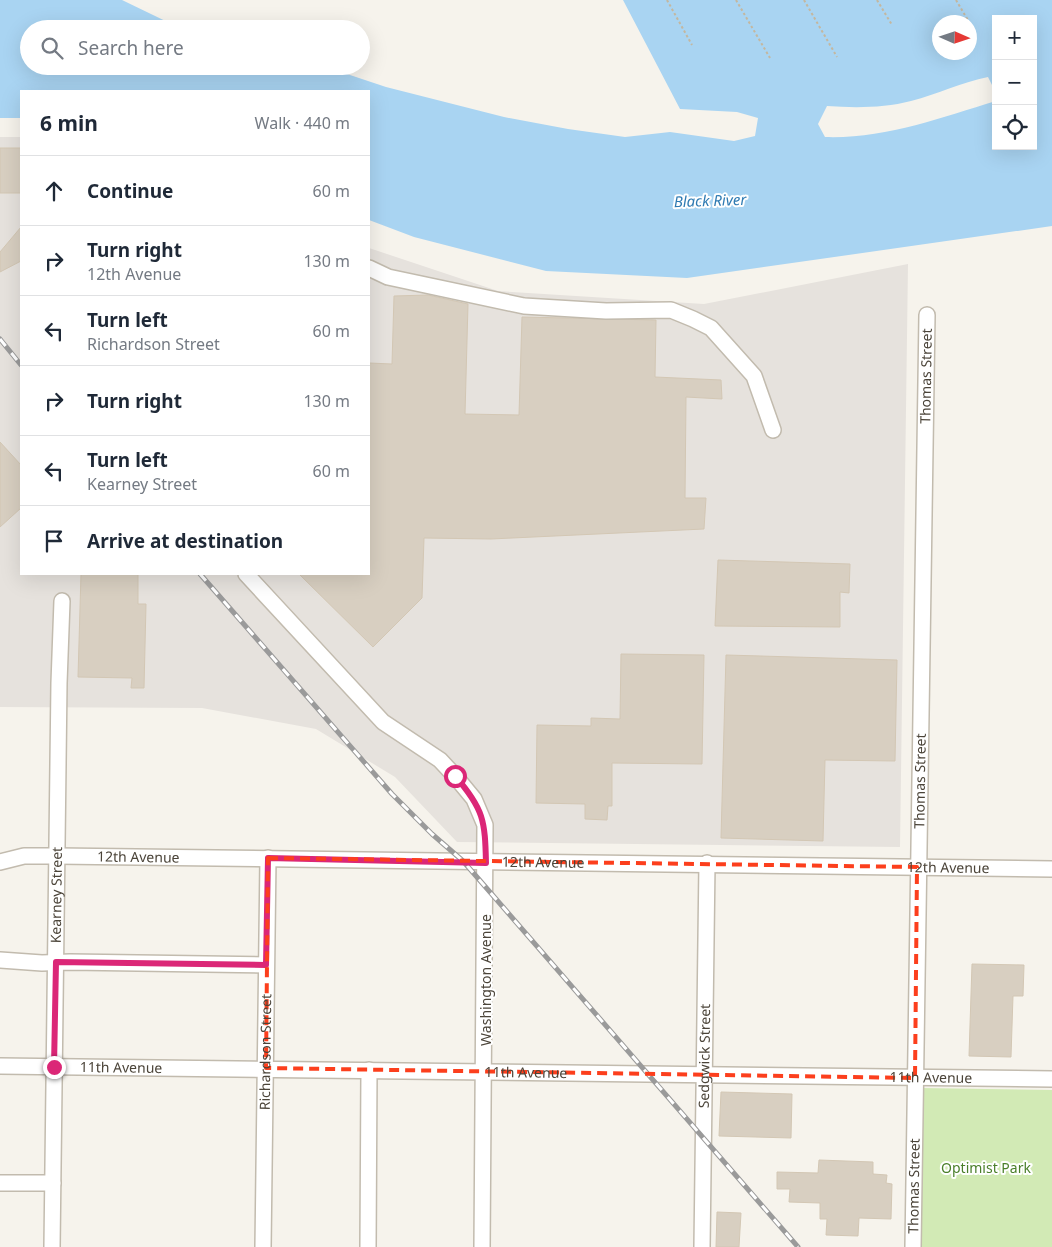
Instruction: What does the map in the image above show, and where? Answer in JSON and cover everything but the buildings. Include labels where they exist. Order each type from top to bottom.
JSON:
[{"type":"street","points":[[370,268],[388,277],[524,306],[606,311],[671,310],[711,328],[754,376],[773,430]]},
{"type":"street","name":"Thomas Street","points":[[913,1247],[927,315]]},
{"type":"street","name":"Washington Avenue","points":[[247,575],[383,722],[440,760],[468,791],[485,826],[485,1071],[482,1247]]},
{"type":"street","name":"Kearney Street","points":[[52,1247],[62,601]]},
{"type":"street","name":"12th Avenue","points":[[2,861],[24,856],[57,856],[1052,869]]},
{"type":"street","name":"Richardson Street","points":[[263,1247],[268,858]]},
{"type":"street","name":"Sedgwick Street","points":[[702,1247],[707,864]]},
{"type":"street","points":[[0,960],[42,964],[56,962],[266,965]]},
{"type":"street","name":"11th Avenue","points":[[0,1066],[1052,1079]]},
{"type":"street","points":[[368,1247],[369,1070]]},
{"type":"street","points":[[0,1183],[53,1183]]},
{"type":"path","points":[[666,0],[692,45]]},
{"type":"path","points":[[736,0],[770,58]]},
{"type":"path","points":[[804,0],[837,57]]},
{"type":"path","points":[[877,0],[892,25]]},
{"type":"path","points":[[956,0],[964,15]]},
{"type":"highlighted area","points":[[268,858],[917,867],[915,1078],[266,1068]]},
{"type":"shaded area","points":[[0,137],[20,137],[20,575],[370,575],[370,248],[498,291],[704,304],[908,264],[900,847],[457,842],[395,777],[316,729],[202,708],[0,707]]},
{"type":"green space","name":"Optimist Park","points":[[921,1088],[1052,1090],[1052,1247],[919,1247]]},
{"type":"water","name":"Black River","points":[[0,0],[122,0],[163,20],[20,20],[20,75],[350,75],[386,87],[504,117],[568,129],[625,137],[670,132],[734,141],[755,136],[758,118],[737,112],[680,109],[623,0],[1052,0],[1052,226],[687,278],[546,271],[414,237],[370,220],[370,90],[20,90],[20,118],[0,118]]},
{"type":"railway","points":[[0,339],[20,364]]},
{"type":"railway","points":[[201,575],[392,794],[432,834],[463,861],[798,1247]]},
{"type":"route","points":[[54,1067],[56,962],[266,965],[268,858],[486,863],[485,826],[474,799],[455,776]]}]
